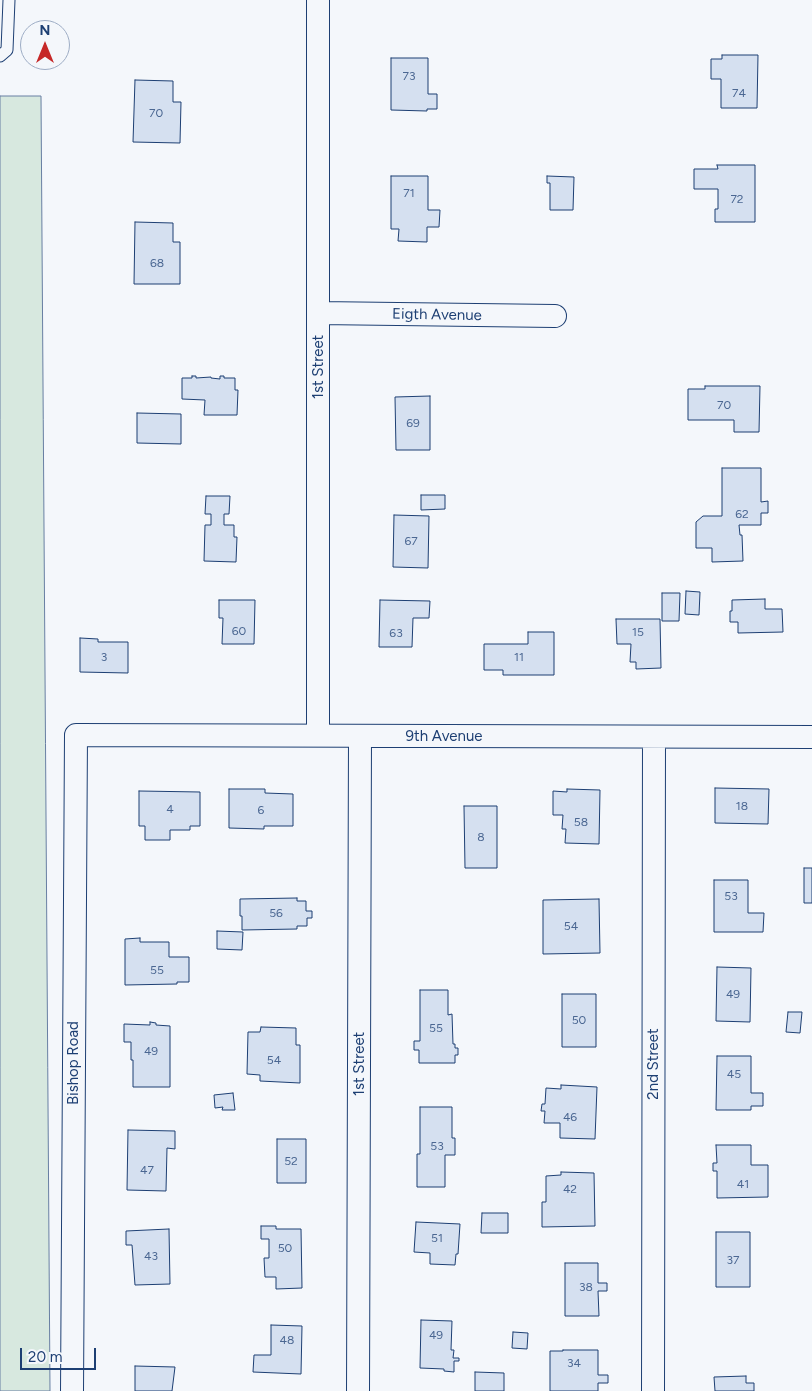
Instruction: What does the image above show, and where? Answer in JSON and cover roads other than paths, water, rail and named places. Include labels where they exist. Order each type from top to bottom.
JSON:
[{"type":"street","name":"1st Street","points":[[318,0],[318,735]]},
{"type":"street","name":"Eigth Avenue","points":[[319,313],[555,316]]},
{"type":"street","name":"9th Avenue","points":[[76,735],[812,737]]},
{"type":"street","name":"Bishop Road","points":[[72,1391],[76,735]]},
{"type":"street","name":"1st Street","points":[[358,1391],[360,737]]},
{"type":"street","name":"2nd Street","points":[[653,1391],[654,737]]},
{"type":"lane","points":[[0,56],[7,50],[8,0]]}]
